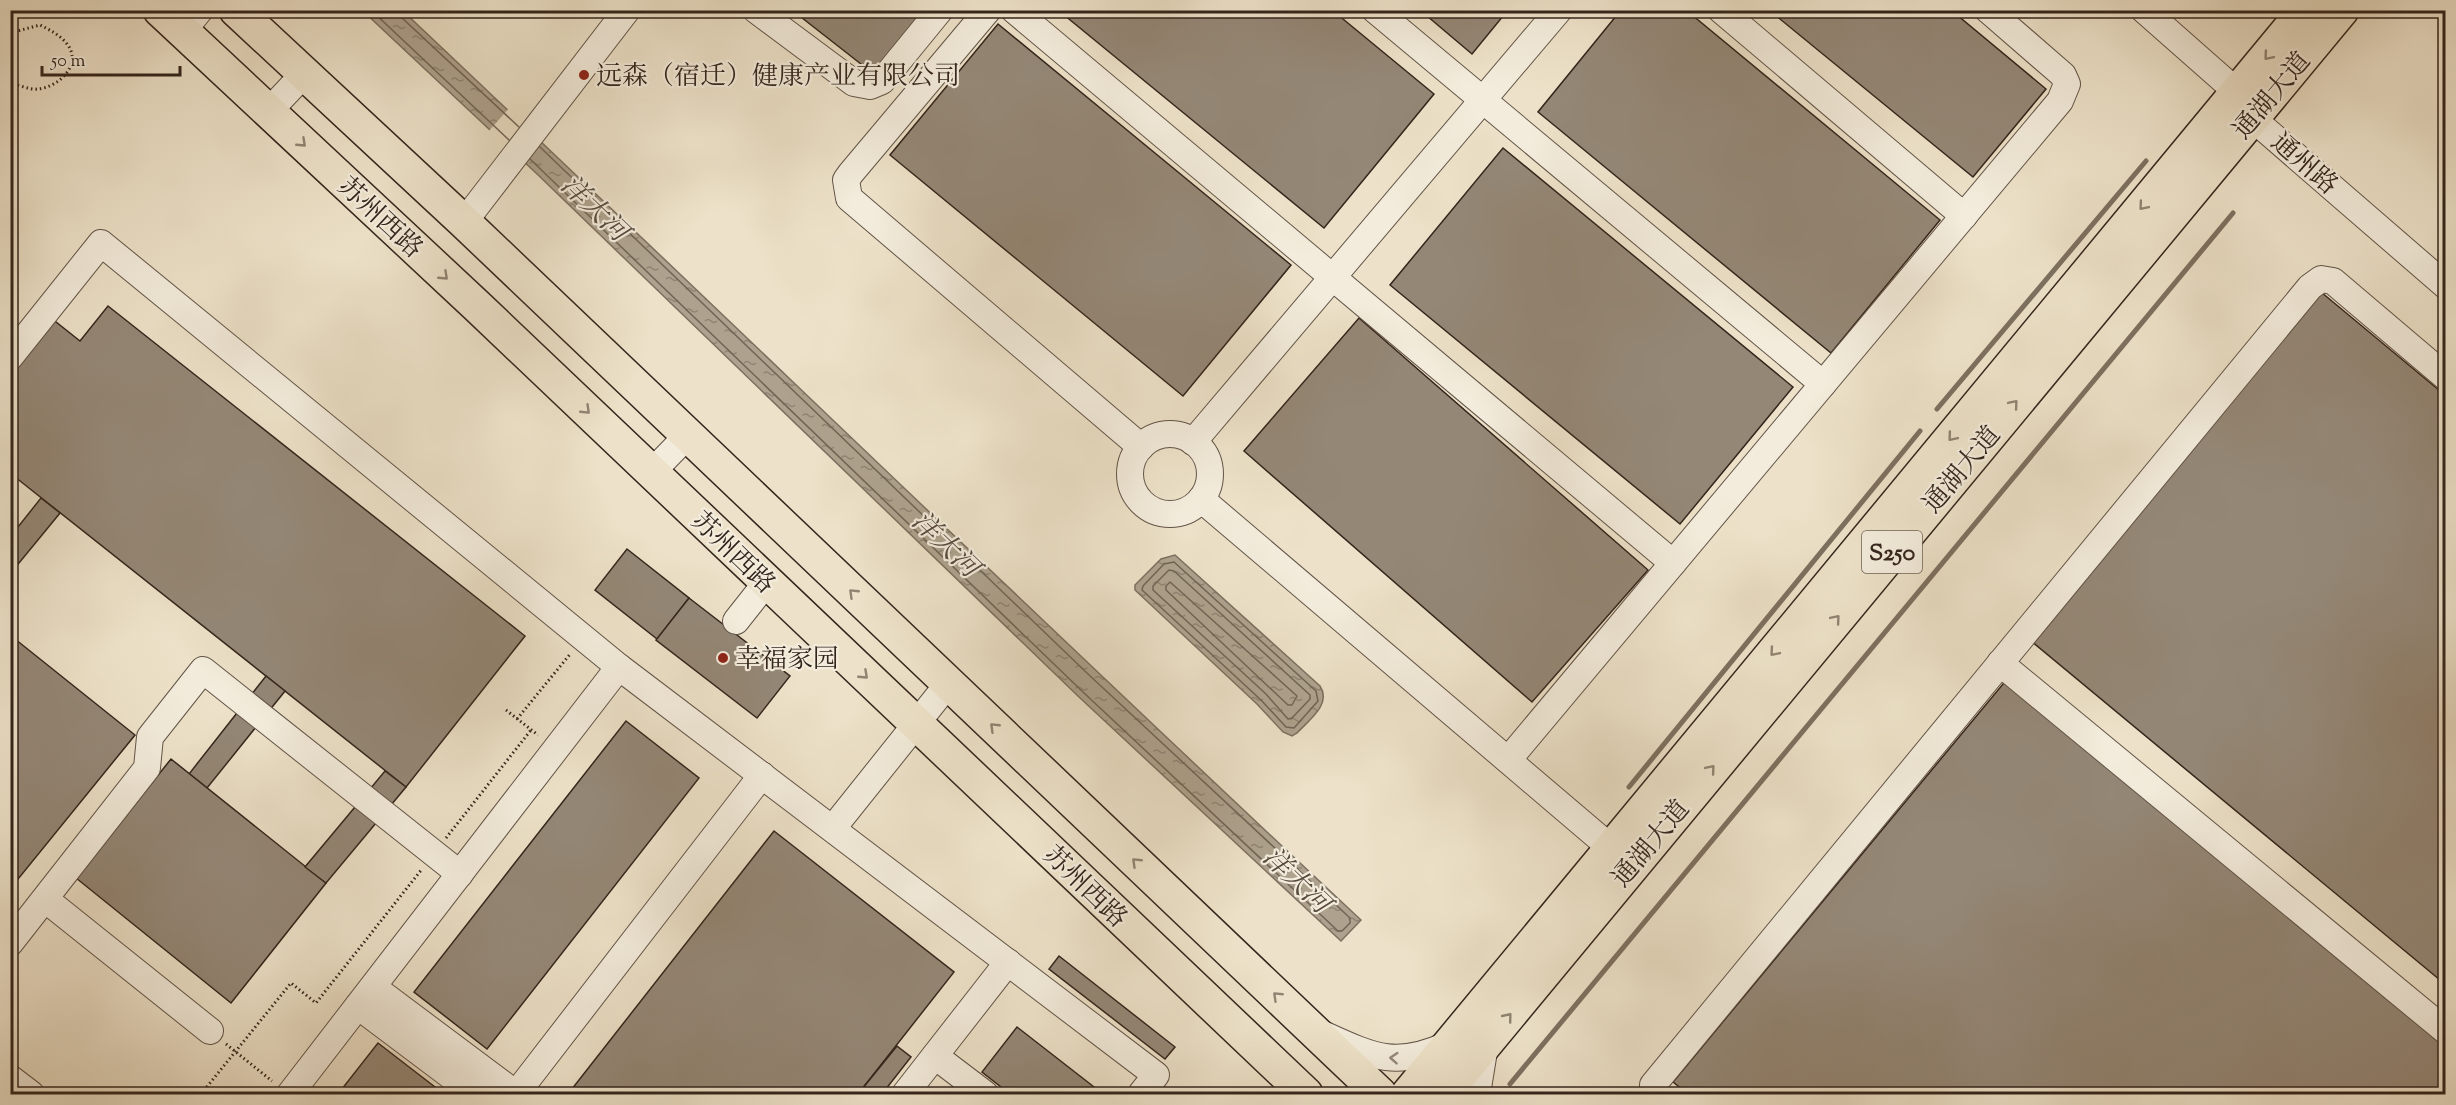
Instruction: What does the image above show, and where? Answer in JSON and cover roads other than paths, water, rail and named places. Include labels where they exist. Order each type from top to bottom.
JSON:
[{"type":"main road","name":"苏州西路","points":[[236,10],[464,222],[1380,1095]]},
{"type":"main road","name":"通湖大道","points":[[2245,105],[2305,10]]},
{"type":"main road","name":"通湖大道","points":[[1408,1095],[1450,1043],[1621,857],[2245,105],[2342,10]]},
{"type":"main road","name":"苏州西路","points":[[181,18],[268,112],[916,724],[1300,1091]]},
{"type":"main road","name":"通湖大道","points":[[1444,1095],[1485,1045],[1621,857]]},
{"type":"street","points":[[464,222],[627,10]]},
{"type":"street","points":[[756,10],[854,83],[870,86],[882,81],[940,10]]},
{"type":"street","points":[[988,10],[851,173],[846,180],[849,198],[1141,447]]},
{"type":"street","points":[[1014,10],[1673,563]]},
{"type":"street","points":[[1375,10],[1822,384]]},
{"type":"street","points":[[1193,442],[1559,10]]},
{"type":"street","points":[[1720,10],[1964,216]]},
{"type":"street","points":[[1508,760],[2060,101],[2067,84],[2063,75],[1988,10]]},
{"type":"street","name":"通州路","points":[[2144,10],[2445,286]]},
{"type":"street","points":[[268,112],[304,74]]},
{"type":"street","points":[[10,357],[101,243],[619,668],[1156,1075],[1141,1095]]},
{"type":"street","points":[[1653,1095],[1653,1085],[2310,287],[2321,279],[2333,281],[2445,377]]},
{"type":"street","points":[[1169,434],[1193,442],[1202,451],[1210,475],[1201,499],[1191,508],[1172,513],[1152,510],[1134,491],[1130,478],[1131,465],[1141,447],[1156,436],[1169,434]]},
{"type":"street","points":[[651,473],[687,436]]},
{"type":"street","points":[[1201,499],[1621,857]]},
{"type":"street","points":[[736,621],[766,583]]},
{"type":"street","points":[[2000,663],[2445,1031]]},
{"type":"street","points":[[284,1091],[365,997],[619,668]]},
{"type":"street","points":[[10,943],[147,768],[150,737],[203,670],[460,874]]},
{"type":"street","points":[[832,828],[948,684]]},
{"type":"street","points":[[365,997],[516,1094],[762,775]]},
{"type":"street","points":[[45,899],[210,1031]]},
{"type":"street","points":[[905,1095],[1008,962]]},
{"type":"street","points":[[365,997],[475,1095]]},
{"type":"street","points":[[1309,1027],[1359,1050],[1383,1057],[1423,1056],[1450,1043]]},
{"type":"street","points":[[1477,1095],[1485,1045]]},
{"type":"street","points":[[935,1056],[985,1095]]},
{"type":"street","points":[[10,1078],[31,1095]]},
{"type":"water","name":"洋大河","points":[[363,11],[403,11],[1120,694],[1361,920],[1341,941],[1079,697],[536,173]]},
{"type":"water","points":[[1175,555],[1320,686],[1323,693],[1321,705],[1297,733],[1292,736],[1283,732],[1257,704],[1135,590],[1135,585],[1161,559]]},
{"type":"waterway","points":[[1937,409],[2146,161]]},
{"type":"waterway","points":[[1510,1084],[2233,213]]},
{"type":"waterway","points":[[1629,787],[1920,431]]},
{"type":"place","name":"远森（宿迁）健康产业有限公司","points":[[584,75]]},
{"type":"place","name":"幸福家园","points":[[723,658]]}]
